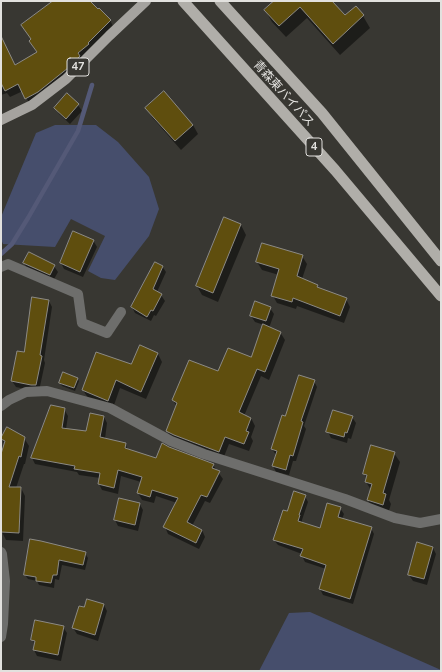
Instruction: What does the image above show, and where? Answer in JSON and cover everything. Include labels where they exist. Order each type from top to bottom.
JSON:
[{"type":"highway","name":"青森東バイパス","points":[[183,1],[335,170],[441,296]]},
{"type":"highway","name":"青森東バイパス","points":[[220,1],[322,112],[441,261]]},
{"type":"main road","name":"47","points":[[1,120],[32,105],[66,79],[146,1]]},
{"type":"street","points":[[1,267],[8,264],[78,294],[82,323],[107,333],[121,312]]},
{"type":"street","points":[[1,406],[9,400],[26,392],[47,391],[110,408],[171,440],[204,454],[344,499],[395,518],[420,523],[441,519]]},
{"type":"street","points":[[1,552],[5,581],[1,638]]},
{"type":"shaded area","points":[[55,125],[96,125],[118,142],[149,177],[159,209],[149,236],[115,280],[101,278],[88,271],[105,236],[71,219],[55,247],[3,244],[1,239],[1,217],[36,133]]},
{"type":"shaded area","points":[[310,612],[441,671],[259,671],[289,613]]},
{"type":"building","points":[[53,1],[90,1],[111,20],[88,43],[89,44],[78,53],[80,56],[68,68],[38,92],[25,99],[18,84],[5,91],[1,83],[1,36],[15,65],[37,52],[29,41],[31,39],[21,25]]},
{"type":"building","points":[[274,1],[332,1],[345,15],[356,6],[364,15],[333,44],[300,7],[279,26],[264,10]]},
{"type":"building","points":[[164,91],[193,125],[175,141],[145,108]]},
{"type":"building","points":[[67,93],[79,104],[66,119],[54,108]]},
{"type":"building","points":[[224,217],[241,224],[213,293],[196,286]]},
{"type":"building","points":[[73,231],[94,240],[80,272],[60,263]]},
{"type":"building","points":[[262,243],[303,255],[297,276],[318,285],[317,287],[347,298],[340,316],[293,298],[292,302],[271,296],[279,269],[256,262]]},
{"type":"building","points":[[29,252],[55,265],[50,275],[23,263]]},
{"type":"building","points":[[155,262],[163,266],[153,289],[162,294],[153,311],[151,310],[147,317],[131,307]]},
{"type":"building","points":[[32,297],[49,300],[40,355],[42,356],[36,385],[11,381],[17,351],[24,352]]},
{"type":"building","points":[[255,301],[271,307],[266,321],[250,316]]},
{"type":"building","points":[[263,324],[281,332],[265,372],[257,369],[239,412],[251,418],[246,431],[249,432],[244,444],[225,437],[219,452],[166,431],[177,403],[172,400],[189,360],[218,371],[228,348],[251,357]]},
{"type":"building","points":[[140,345],[158,353],[141,392],[116,380],[108,401],[82,390],[96,352],[131,364]]},
{"type":"building","points":[[63,372],[78,378],[74,388],[59,383]]},
{"type":"building","points":[[299,375],[315,380],[301,421],[303,422],[293,456],[290,455],[286,470],[272,466],[277,451],[271,449],[282,415],[285,416]]},
{"type":"building","points":[[51,405],[65,408],[62,428],[86,431],[90,413],[104,416],[100,437],[126,443],[125,448],[156,458],[162,443],[214,464],[212,468],[220,471],[207,497],[201,495],[187,522],[202,530],[196,543],[163,527],[178,498],[152,490],[150,497],[137,493],[142,477],[118,470],[114,488],[98,484],[100,473],[74,469],[75,466],[31,458]]},
{"type":"building","points":[[333,410],[353,416],[344,437],[326,432]]},
{"type":"building","points":[[7,427],[25,437],[21,457],[19,456],[9,487],[21,487],[19,533],[1,532],[1,454],[5,441],[1,438]]},
{"type":"building","points":[[371,445],[395,452],[383,493],[386,494],[383,505],[367,500],[372,484],[365,482],[367,475],[363,474]]},
{"type":"building","points":[[294,491],[306,495],[298,521],[320,528],[327,503],[341,507],[338,517],[372,527],[350,599],[319,589],[326,565],[300,556],[303,549],[273,540],[283,510],[287,511]]},
{"type":"building","points":[[119,498],[140,503],[135,525],[114,520]]},
{"type":"building","points":[[30,539],[86,552],[83,565],[59,560],[57,575],[53,575],[51,583],[36,581],[36,577],[24,575]]},
{"type":"building","points":[[417,542],[433,547],[424,579],[408,575]]},
{"type":"building","points":[[87,599],[104,604],[95,635],[72,628],[79,606],[84,607]]},
{"type":"building","points":[[35,620],[64,626],[58,655],[33,650],[35,641],[31,640]]},
{"type":"waterway","points":[[1,254],[12,244],[78,131],[92,85]]}]
